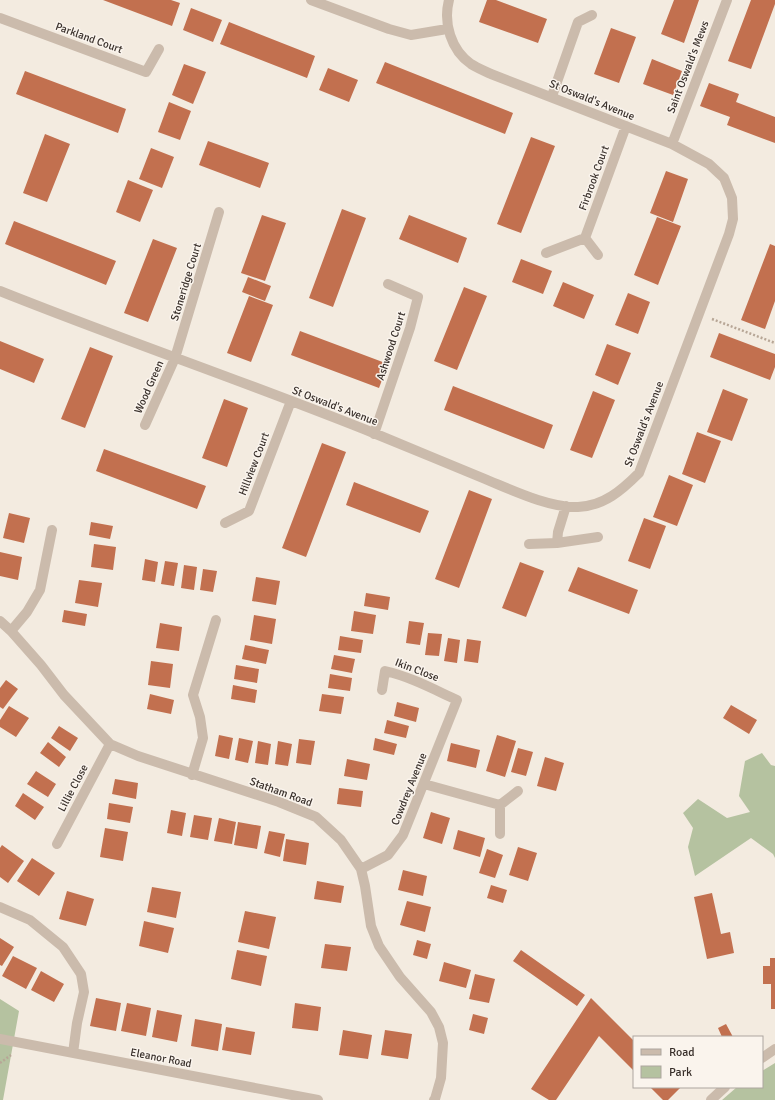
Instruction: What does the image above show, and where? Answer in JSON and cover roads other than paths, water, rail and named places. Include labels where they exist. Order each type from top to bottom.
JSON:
[{"type":"street","points":[[311,0],[389,29],[412,35],[448,28]]},
{"type":"street","name":"St Oswald's Avenue","points":[[0,291],[290,401],[536,500],[566,506],[589,506],[606,500],[623,489],[640,473],[733,219],[732,198],[724,178],[709,164],[672,144],[552,96],[491,74],[472,65],[458,51],[448,28],[446,11],[449,0]]},
{"type":"street","name":"Saint Oswald's Mews","points":[[672,144],[727,0]]},
{"type":"street","points":[[552,96],[578,22],[592,15]]},
{"type":"street","name":"Parkland Court","points":[[0,18],[146,72],[158,49]]},
{"type":"street","name":"Firbrook Court","points":[[585,238],[626,126]]},
{"type":"street","name":"Stoneridge Court","points":[[175,358],[219,212]]},
{"type":"street","points":[[546,253],[585,238],[598,255]]},
{"type":"street","name":"Ashwood Court","points":[[374,434],[410,328],[418,297],[388,284]]},
{"type":"street","name":"Wood Green","points":[[145,425],[175,358]]},
{"type":"street","name":"Hillview Court","points":[[225,523],[249,511],[290,401]]},
{"type":"street","points":[[557,543],[558,532],[566,506]]},
{"type":"street","points":[[11,631],[27,612],[40,590],[52,530]]},
{"type":"street","points":[[529,544],[557,543],[598,537]]},
{"type":"street","points":[[192,775],[203,738],[200,717],[193,695],[216,620]]},
{"type":"street","name":"Statham Road","points":[[0,621],[11,631],[64,696],[110,744],[138,756],[192,775],[279,802],[316,817],[342,840],[361,869],[366,886],[371,926],[379,946],[400,976],[431,1012],[440,1026],[443,1043],[441,1078],[434,1100]]},
{"type":"street","name":"Ikin Close","points":[[382,690],[385,671],[424,684],[456,700]]},
{"type":"street","name":"Cowdrey Avenue","points":[[361,869],[388,855],[403,835],[456,700]]},
{"type":"street","name":"Lillie Close","points":[[56,844],[110,744]]},
{"type":"street","points":[[424,784],[500,805]]},
{"type":"street","points":[[500,805],[518,791]]},
{"type":"street","points":[[500,805],[500,834]]},
{"type":"street","points":[[0,907],[30,920],[63,947],[81,974],[84,992],[77,1023],[73,1054]]},
{"type":"street","name":"Eleanor Road","points":[[0,1039],[318,1100]]},
{"type":"street","points":[[763,1057],[775,1049]]},
{"type":"street","points":[[711,1100],[724,1088]]}]
